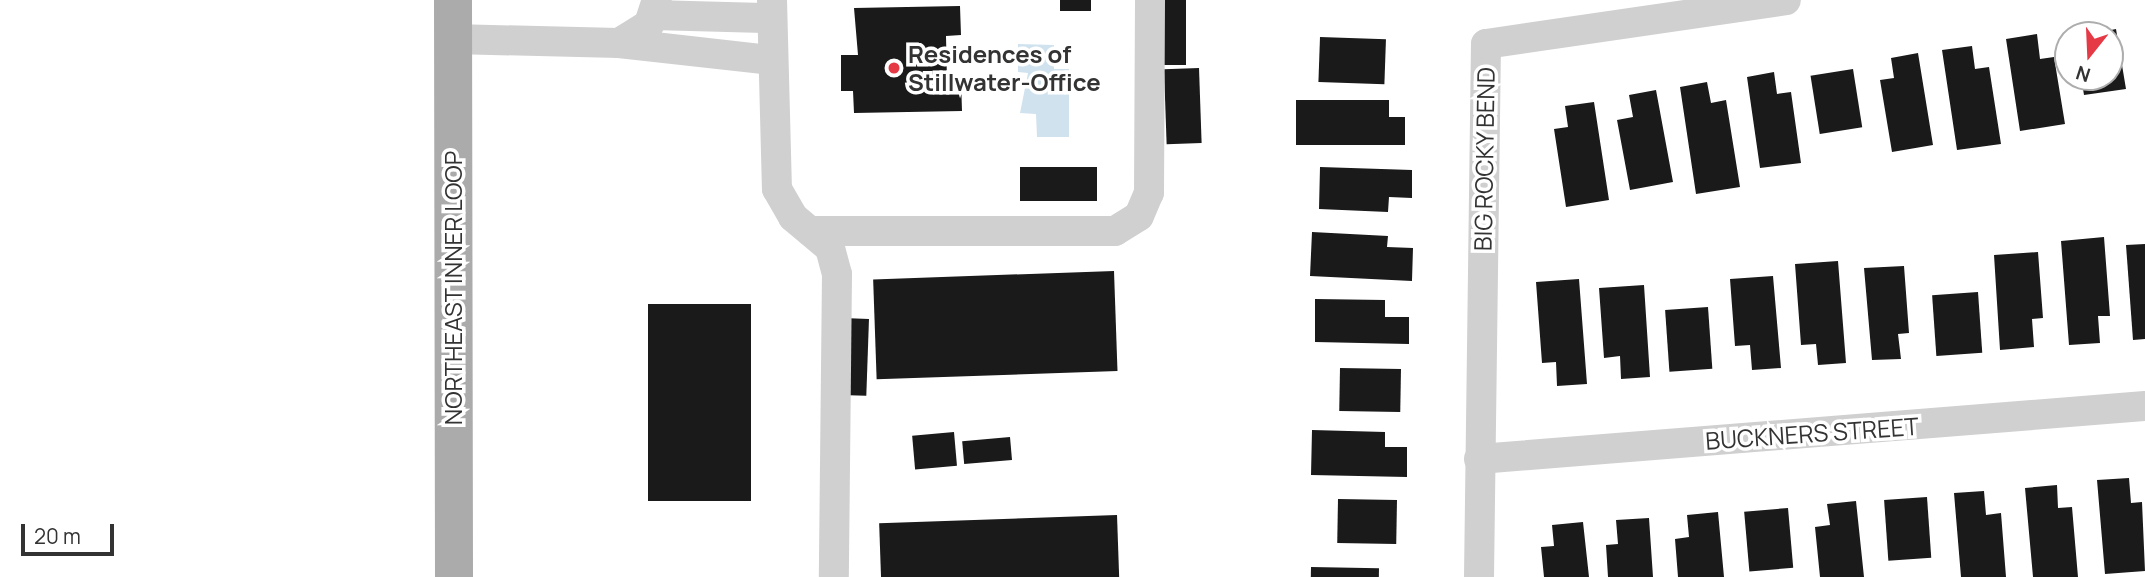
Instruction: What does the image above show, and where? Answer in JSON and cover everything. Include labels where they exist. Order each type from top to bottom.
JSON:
[{"type":"main road","name":"NORTHEAST INNER LOOP","points":[[453,0],[454,577]]},
{"type":"street","points":[[810,231],[1115,231],[1139,216],[1149,193],[1150,0]]},
{"type":"street","name":"BIG ROCKY BEND","points":[[1479,577],[1486,44],[1786,0]]},
{"type":"street","points":[[619,43],[655,8],[771,9],[777,188],[793,217],[830,248],[837,275],[834,577]]},
{"type":"street","points":[[453,38],[619,43],[771,60]]},
{"type":"street","name":"BUCKNERS STREET","points":[[1479,459],[2145,406]]},
{"type":"water","points":[[1018,44],[1054,45],[1054,69],[1069,69],[1069,137],[1037,137],[1036,114],[1020,113],[1028,73],[1018,72]]},
{"type":"building","points":[[1060,0],[1091,0],[1091,11],[1060,11]]},
{"type":"building","points":[[1160,0],[1186,0],[1186,65],[1160,65]]},
{"type":"building","name":"Residences of Stillwater-Office","points":[[960,6],[961,35],[946,36],[947,81],[961,80],[962,111],[854,113],[853,91],[841,91],[841,55],[858,55],[854,8]]},
{"type":"building","points":[[2037,34],[2040,59],[2054,57],[2054,91],[2060,91],[2065,124],[2020,131],[2006,39]]},
{"type":"building","points":[[1320,37],[1386,39],[1384,84],[1318,82]]},
{"type":"building","points":[[1972,46],[1975,69],[1989,67],[2001,144],[1957,150],[1942,50]]},
{"type":"building","points":[[1918,53],[1933,145],[1892,152],[1880,80],[1894,78],[1891,58]]},
{"type":"building","points":[[1199,68],[1202,143],[1167,144],[1164,69]]},
{"type":"building","points":[[1853,69],[1862,127],[1820,134],[1811,76]]},
{"type":"building","points":[[1774,72],[1777,94],[1791,92],[1801,163],[1760,168],[1747,77]]},
{"type":"building","points":[[1707,82],[1711,103],[1726,100],[1740,187],[1696,194],[1680,87]]},
{"type":"building","points":[[1656,90],[1673,182],[1630,190],[1617,120],[1633,117],[1629,95]]},
{"type":"building","points":[[2083,91],[2112,91],[2084,95]]},
{"type":"building","points":[[1296,100],[1389,100],[1389,117],[1405,117],[1405,145],[1296,145]]},
{"type":"building","points":[[1594,102],[1609,200],[1566,207],[1554,129],[1568,127],[1565,106]]},
{"type":"building","points":[[1020,167],[1097,167],[1097,201],[1020,201]]},
{"type":"building","points":[[1320,167],[1412,170],[1412,198],[1389,197],[1388,212],[1319,209]]},
{"type":"building","points":[[1312,232],[1388,236],[1387,247],[1413,248],[1412,281],[1310,276]]},
{"type":"building","points":[[2104,237],[2110,316],[2098,316],[2100,343],[2069,345],[2061,241]]},
{"type":"building","points":[[2145,244],[2145,339],[2133,340],[2126,245]]},
{"type":"building","points":[[2038,252],[2043,318],[2032,319],[2034,347],[2000,350],[1994,255]]},
{"type":"building","points":[[1838,261],[1846,363],[1818,365],[1816,344],[1801,345],[1795,264]]},
{"type":"building","points":[[1904,266],[1909,333],[1898,334],[1901,359],[1872,360],[1864,268]]},
{"type":"building","points":[[1114,271],[1117,371],[877,379],[873,279]]},
{"type":"building","points":[[1773,276],[1781,368],[1752,370],[1750,345],[1735,346],[1730,279]]},
{"type":"building","points":[[1579,279],[1587,384],[1557,386],[1556,362],[1542,363],[1536,282]]},
{"type":"building","points":[[1644,285],[1650,377],[1621,379],[1620,356],[1604,358],[1599,288]]},
{"type":"building","points":[[1978,292],[1982,353],[1936,356],[1932,295]]},
{"type":"building","points":[[1315,299],[1385,300],[1385,317],[1409,317],[1409,344],[1315,342]]},
{"type":"building","points":[[648,304],[751,304],[751,501],[648,501]]},
{"type":"building","points":[[1708,307],[1712,369],[1669,372],[1665,310]]},
{"type":"building","points":[[843,318],[869,319],[866,396],[840,395]]},
{"type":"building","points":[[1340,368],[1401,369],[1400,412],[1339,411]]},
{"type":"building","points":[[1312,430],[1385,432],[1385,447],[1407,447],[1407,477],[1311,475]]},
{"type":"building","points":[[954,432],[957,466],[915,470],[912,436]]},
{"type":"building","points":[[1010,437],[1012,460],[964,464],[962,441]]},
{"type":"building","points":[[2129,478],[2131,503],[2142,502],[2145,571],[2105,574],[2097,480]]},
{"type":"building","points":[[2057,485],[2058,508],[2072,507],[2078,577],[2033,577],[2025,488]]},
{"type":"building","points":[[1984,491],[1986,515],[2001,513],[2006,577],[1961,577],[1954,493]]},
{"type":"building","points":[[1927,497],[1931,558],[1888,561],[1884,500]]},
{"type":"building","points":[[1338,499],[1397,500],[1396,544],[1337,543]]},
{"type":"building","points":[[1856,501],[1864,577],[1820,577],[1815,527],[1830,525],[1827,504]]},
{"type":"building","points":[[1788,508],[1793,568],[1749,572],[1744,512]]},
{"type":"building","points":[[1718,512],[1724,577],[1678,577],[1675,539],[1689,537],[1687,515]]},
{"type":"building","points":[[1117,515],[1119,577],[881,577],[879,523]]},
{"type":"building","points":[[1649,518],[1653,577],[1608,577],[1606,545],[1618,544],[1616,520]]},
{"type":"building","points":[[1583,522],[1589,577],[1544,577],[1541,547],[1554,546],[1552,525]]},
{"type":"building","points":[[1311,567],[1379,568],[1379,577],[1311,577]]},
{"type":"place","name":"Residences of Stillwater-Office","points":[[894,68]]}]
